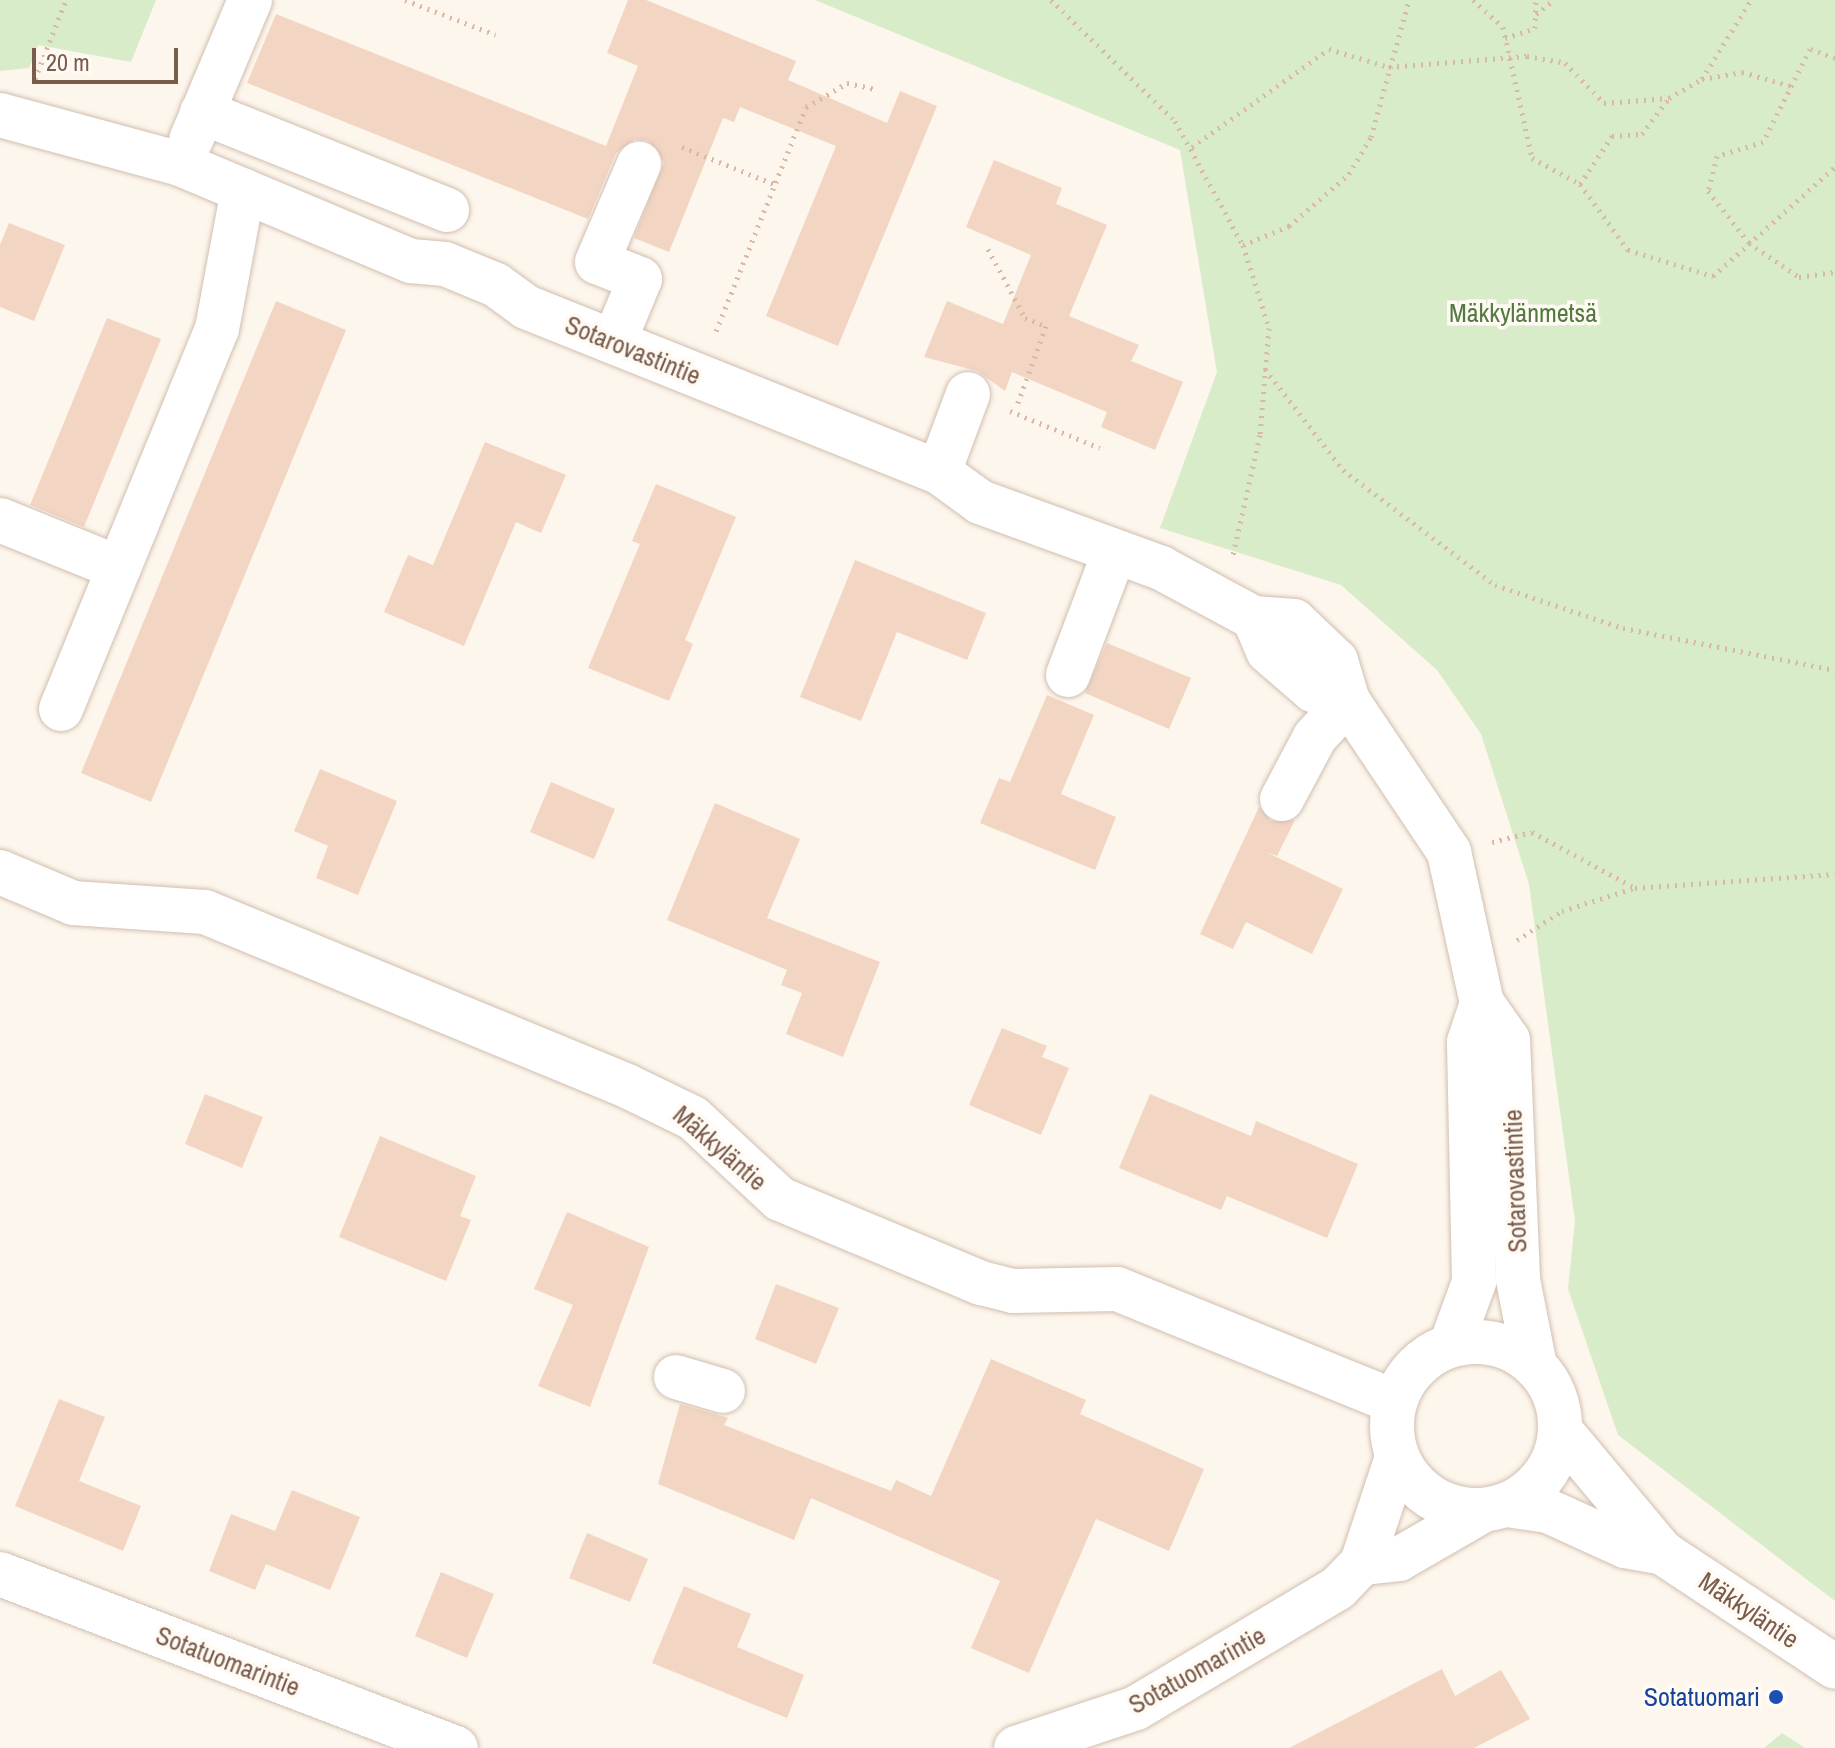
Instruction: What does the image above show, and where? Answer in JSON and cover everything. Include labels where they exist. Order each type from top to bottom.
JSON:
[{"type":"street","points":[[180,164],[250,0]]},
{"type":"street","points":[[202,112],[447,210]]},
{"type":"street","name":"Sotarovastintie","points":[[9,115],[180,164],[411,261],[445,264],[496,285],[526,307],[939,472],[980,502],[1113,556],[1161,568],[1239,609]]},
{"type":"street","points":[[614,342],[640,279],[597,262],[656,154]]},
{"type":"street","points":[[61,709],[217,329],[243,190]]},
{"type":"street","points":[[939,472],[968,394]]},
{"type":"street","points":[[0,520],[119,568]]},
{"type":"street","points":[[1068,675],[1113,556]]},
{"type":"street","points":[[1239,609],[1268,651],[1313,690],[1348,701],[1315,737],[1282,799]]},
{"type":"street","name":"Sotarovastintie","points":[[1348,701],[1449,852],[1482,1003],[1508,1040],[1518,1280],[1535,1366]]},
{"type":"street","name":"Mäkkyläntie","points":[[0,872],[73,903],[205,912],[663,1101],[693,1118],[780,1199],[981,1283],[1013,1291],[1117,1289],[1395,1402]]},
{"type":"street","name":"Sotarovastintie","points":[[1451,1345],[1474,1282],[1469,1042],[1482,1003]]},
{"type":"street","points":[[1362,1563],[1399,1559],[1495,1507],[1545,1475],[1560,1430],[1554,1395],[1535,1366],[1496,1344],[1451,1345],[1415,1367],[1395,1402],[1397,1457],[1423,1491],[1495,1507]]},
{"type":"street","points":[[676,1377],[723,1391]]},
{"type":"street","name":"Mäkkyläntie","points":[[1560,1430],[1663,1553],[1835,1667]]},
{"type":"street","name":"Sotatuomarintie","points":[[1016,1748],[1136,1708],[1338,1588],[1362,1563],[1397,1457]]},
{"type":"street","name":"Mäkkyläntie","points":[[1495,1507],[1548,1511],[1625,1546],[1663,1553]]},
{"type":"street","name":"Sotatuomarintie","points":[[0,1574],[456,1748]]},
{"type":"path","points":[[9,115],[66,0]]},
{"type":"path","points":[[405,0],[496,35]]},
{"type":"path","points":[[1051,0],[1175,121],[1192,147],[1243,245],[1269,328],[1260,435],[1239,609]]},
{"type":"path","points":[[1243,245],[1289,226],[1349,174],[1371,137],[1409,0]]},
{"type":"path","points":[[1473,0],[1503,27],[1532,158],[1580,184],[1628,250],[1713,276],[1835,167]]},
{"type":"path","points":[[1505,38],[1535,28],[1536,0]]},
{"type":"path","points":[[1535,15],[1554,0]]},
{"type":"path","points":[[1702,79],[1751,0]]},
{"type":"path","points":[[1192,147],[1329,49],[1389,67],[1507,56],[1565,63],[1604,103],[1669,98]]},
{"type":"path","points":[[1835,58],[1810,49],[1763,142],[1717,156],[1708,191],[1749,243],[1799,277],[1835,272]]},
{"type":"path","points":[[1580,184],[1612,136],[1642,134],[1669,98],[1702,79],[1742,72],[1791,86]]},
{"type":"path","points":[[698,377],[806,107],[847,83],[876,89]]},
{"type":"path","points":[[656,154],[774,184]]},
{"type":"path","points":[[988,249],[1025,318],[1046,326],[1014,412]]},
{"type":"path","points":[[1265,369],[1343,470],[1495,585],[1623,628],[1835,670]]},
{"type":"path","points":[[968,394],[1100,448]]},
{"type":"path","points":[[1484,844],[1532,832],[1635,888]]},
{"type":"path","points":[[1517,940],[1562,911],[1635,888],[1835,874]]},
{"type":"green space","points":[[0,0],[156,0],[131,62],[38,45],[29,68],[0,71]]},
{"type":"green space","name":"Mäkkylänmetsä","points":[[815,0],[1835,0],[1835,1601],[1618,1435],[1568,1289],[1575,1221],[1529,884],[1481,734],[1437,670],[1341,585],[1160,528],[1217,372],[1180,150]]},
{"type":"green space","points":[[1782,1733],[1805,1748],[1764,1748]]},
{"type":"building","points":[[628,0],[646,0],[796,61],[788,80],[887,123],[900,91],[937,106],[838,346],[766,316],[836,146],[740,107],[734,122],[723,118],[669,252],[634,238],[664,162],[648,141],[635,139],[616,153],[588,219],[247,83],[276,14],[606,146],[638,66],[607,53]]},
{"type":"building","points":[[994,160],[1062,188],[1056,204],[1107,225],[1069,316],[1139,345],[1131,361],[1183,382],[1155,450],[1101,427],[1107,412],[1012,372],[1005,391],[977,371],[924,357],[947,301],[1003,324],[1031,255],[966,227]]},
{"type":"building","points":[[9,223],[65,245],[34,321],[0,307],[0,245]]},
{"type":"building","points":[[276,301],[346,330],[151,802],[81,773]]},
{"type":"building","points":[[107,318],[161,339],[84,527],[30,505]]},
{"type":"building","points":[[485,442],[566,475],[541,533],[516,522],[464,646],[384,612],[408,555],[433,565]]},
{"type":"building","points":[[656,484],[736,517],[685,640],[693,644],[669,701],[588,668],[640,544],[632,541]]},
{"type":"building","points":[[855,560],[986,613],[967,660],[897,632],[861,721],[800,697]]},
{"type":"building","points":[[1107,643],[1191,678],[1169,729],[1085,693]]},
{"type":"building","points":[[1047,695],[1094,715],[1061,794],[1116,817],[1095,870],[980,823],[999,778],[1010,782]]},
{"type":"building","points":[[320,769],[397,801],[358,895],[316,878],[328,846],[294,831]]},
{"type":"building","points":[[551,782],[615,809],[594,859],[530,832]]},
{"type":"building","points":[[715,803],[800,839],[767,918],[880,962],[843,1057],[786,1034],[802,993],[781,985],[787,970],[667,920]]},
{"type":"building","points":[[1259,807],[1271,821],[1295,820],[1277,856],[1266,852],[1343,889],[1312,954],[1246,922],[1233,949],[1200,934]]},
{"type":"building","points":[[1002,1028],[1047,1046],[1042,1057],[1069,1068],[1041,1135],[969,1105]]},
{"type":"building","points":[[205,1094],[263,1117],[242,1168],[185,1144]]},
{"type":"building","points":[[1150,1094],[1251,1136],[1256,1121],[1358,1164],[1327,1238],[1227,1196],[1221,1210],[1119,1168]]},
{"type":"building","points":[[380,1136],[476,1176],[460,1216],[471,1220],[446,1281],[339,1237]]},
{"type":"building","points":[[567,1212],[649,1247],[590,1407],[538,1386],[573,1305],[534,1289]]},
{"type":"building","points":[[776,1284],[839,1308],[816,1364],[755,1339]]},
{"type":"building","points":[[991,1359],[1086,1400],[1080,1414],[1204,1469],[1169,1551],[1096,1519],[1029,1673],[971,1648],[1000,1581],[811,1498],[794,1540],[658,1484],[680,1404],[728,1418],[724,1425],[891,1491],[896,1480],[931,1496]]},
{"type":"building","points":[[59,1399],[105,1417],[79,1481],[141,1506],[123,1551],[15,1506]]},
{"type":"building","points":[[292,1490],[360,1517],[330,1590],[266,1564],[255,1590],[209,1571],[231,1514],[275,1531]]},
{"type":"building","points":[[587,1533],[648,1559],[630,1602],[569,1578]]},
{"type":"building","points":[[441,1572],[494,1594],[467,1658],[415,1636]]},
{"type":"building","points":[[684,1586],[751,1614],[737,1647],[804,1675],[787,1718],[652,1663]]},
{"type":"building","points":[[1442,1669],[1455,1696],[1501,1670],[1530,1719],[1474,1748],[1289,1748]]},
{"type":"place","name":"Sotatuomari","points":[[1776,1697]]}]
